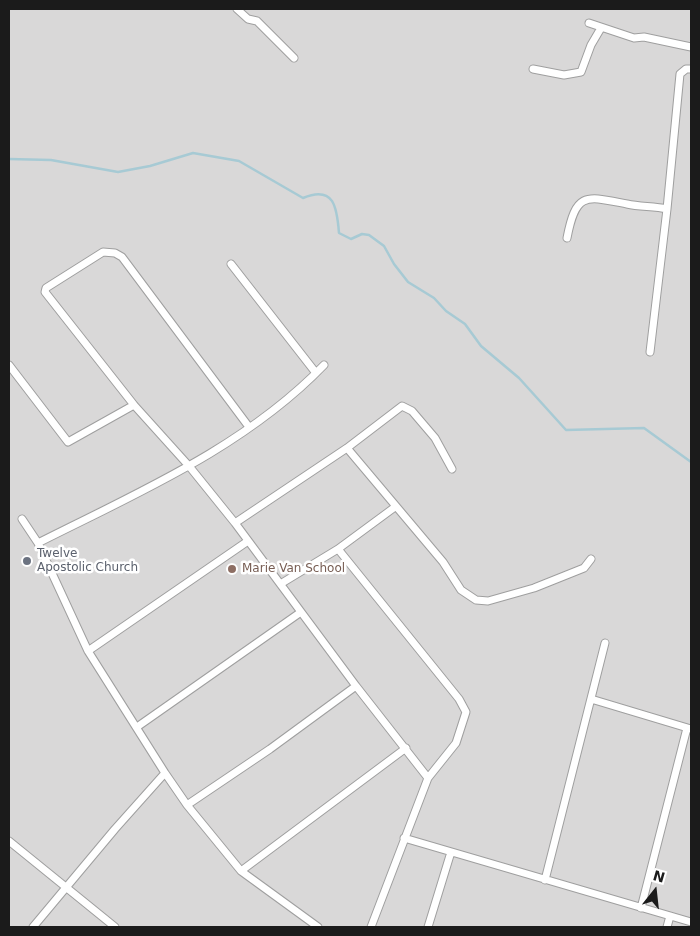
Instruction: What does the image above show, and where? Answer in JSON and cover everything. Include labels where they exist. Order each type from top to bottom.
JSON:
[{"type":"street","points":[[237,9],[248,18],[257,21],[294,58]]},
{"type":"street","points":[[590,23],[634,38],[644,37],[691,46]]},
{"type":"street","points":[[533,69],[564,75],[581,72],[591,45],[601,28]]},
{"type":"street","points":[[650,352],[680,74],[686,69],[691,69]]},
{"type":"street","points":[[568,238],[572,214],[577,205],[588,200],[600,198],[635,206],[667,208]]},
{"type":"street","points":[[249,427],[122,257],[115,253],[103,252],[46,288],[45,292],[134,405],[189,466],[236,523],[356,686],[428,778]]},
{"type":"street","points":[[231,264],[316,373]]},
{"type":"street","points":[[9,365],[68,442],[134,405]]},
{"type":"street","points":[[38,543],[189,466],[249,427],[324,365]]},
{"type":"street","points":[[236,523],[347,448],[402,406],[407,407],[442,447],[445,460],[452,469]]},
{"type":"street","points":[[347,448],[395,508],[443,562],[461,590],[476,600],[488,600],[534,588],[584,568],[592,558]]},
{"type":"street","points":[[282,583],[338,549],[395,508]]},
{"type":"street","points":[[22,518],[38,543],[88,651],[164,773],[187,805],[241,871],[318,927]]},
{"type":"street","points":[[88,651],[248,541]]},
{"type":"street","points":[[338,549],[459,699],[466,712],[465,720],[456,743],[428,778],[371,927]]},
{"type":"street","points":[[137,728],[301,612]]},
{"type":"street","points":[[545,880],[605,643]]},
{"type":"street","points":[[187,805],[270,749],[356,686]]},
{"type":"street","points":[[591,699],[689,729],[641,908]]},
{"type":"street","points":[[241,871],[406,748]]},
{"type":"street","points":[[33,927],[115,828],[164,773]]},
{"type":"street","points":[[404,838],[691,922]]},
{"type":"street","points":[[9,840],[115,927]]},
{"type":"street","points":[[428,927],[451,852]]},
{"type":"street","points":[[667,927],[670,916]]},
{"type":"shaded area","points":[[9,9],[691,9],[691,927],[9,927]]},
{"type":"waterway","points":[[9,159],[51,160],[118,172],[150,166],[193,153],[239,161],[303,198],[321,194],[332,201],[335,207],[339,233],[351,239],[362,234],[369,235],[384,246],[394,264],[408,282],[434,298],[446,311],[465,324],[481,346],[519,378],[566,430],[644,428],[691,462]]},
{"type":"place","name":"Twelve Apostolic Church","points":[[27,561]]},
{"type":"place","name":"Marie Van School","points":[[232,569]]}]
